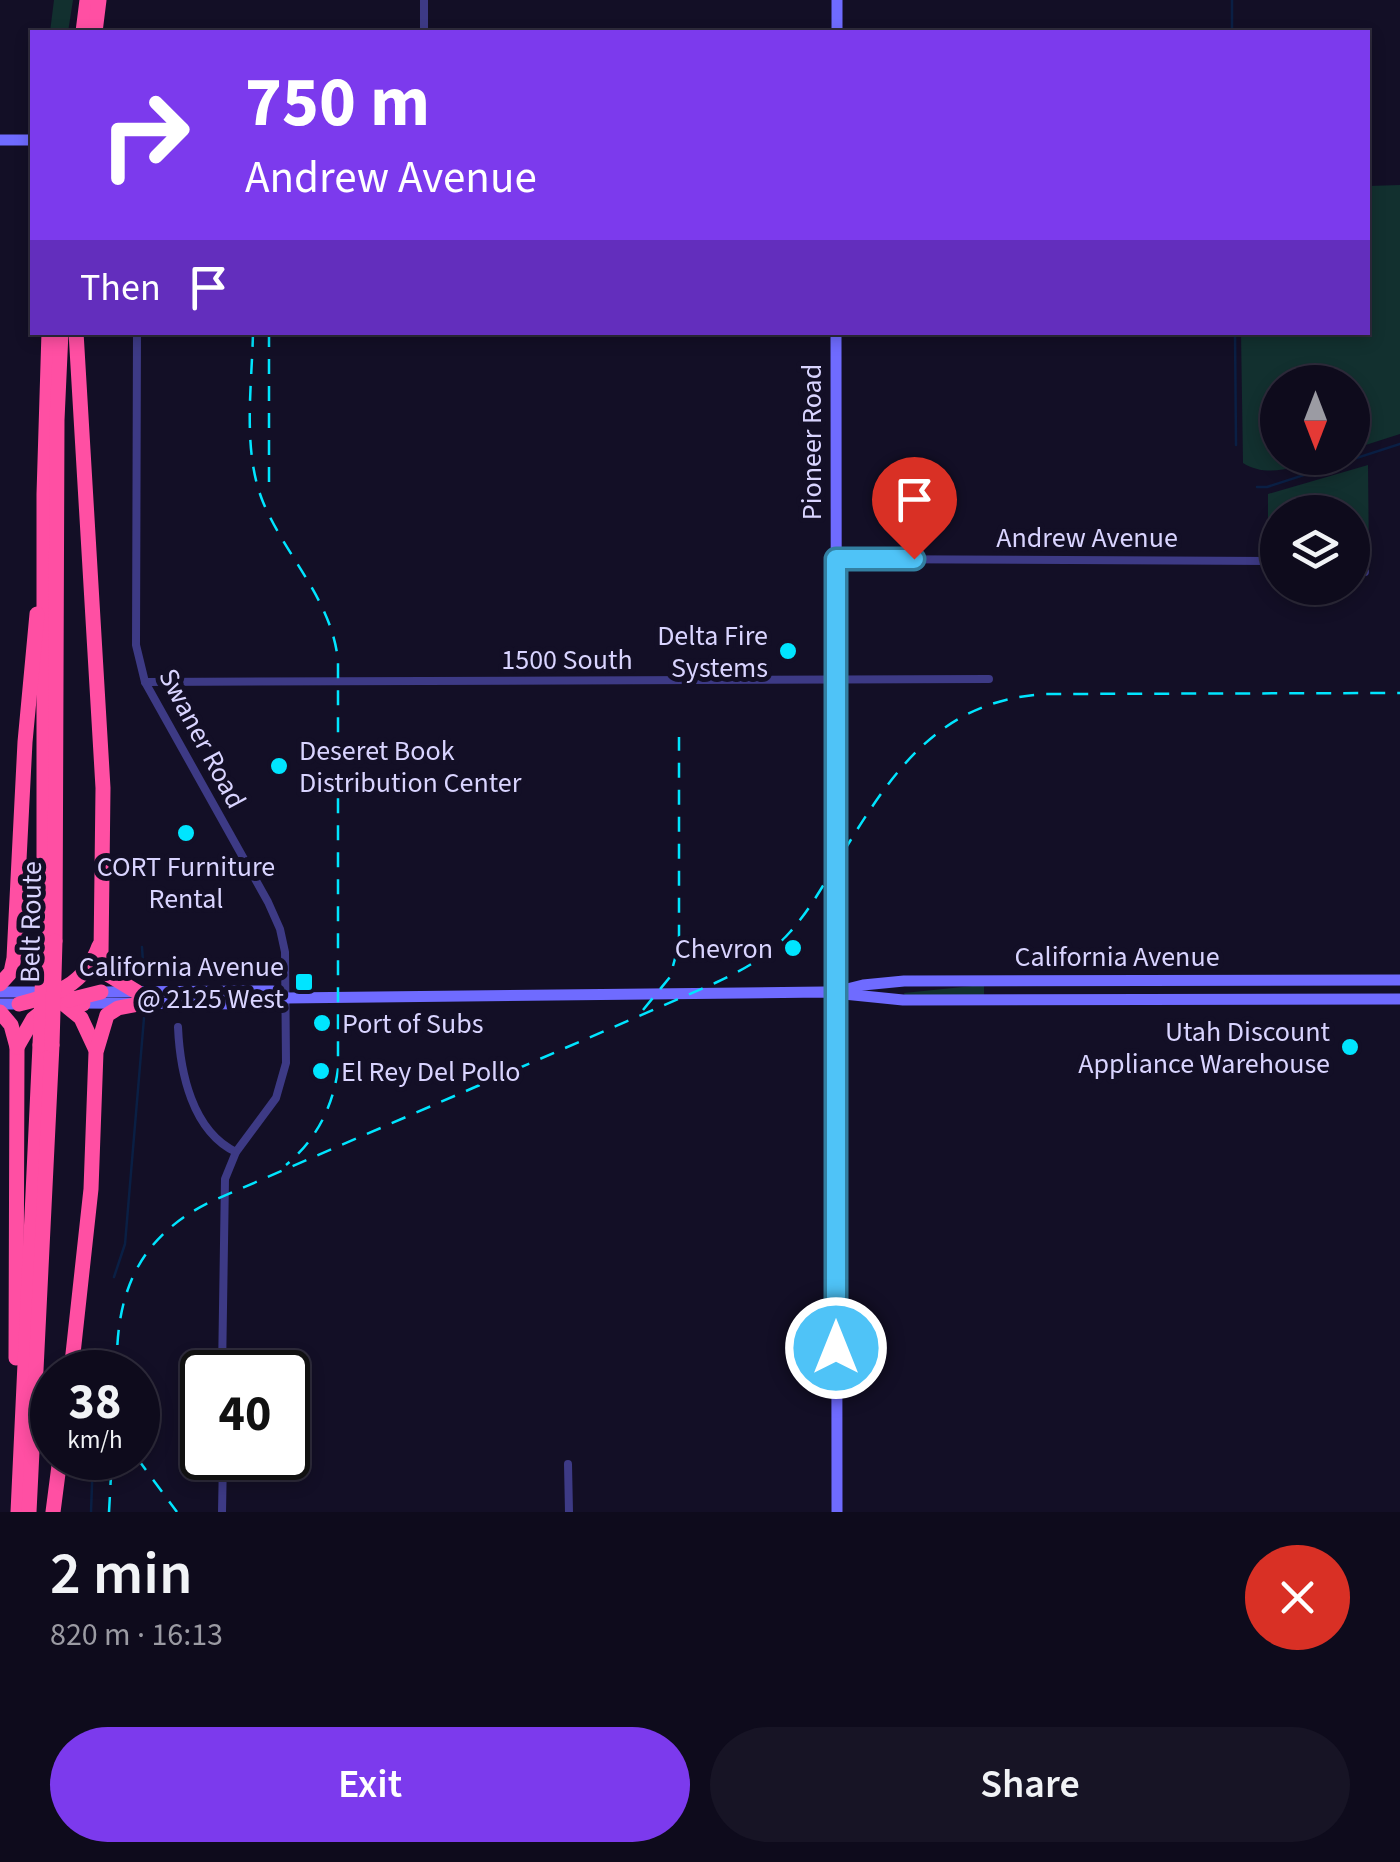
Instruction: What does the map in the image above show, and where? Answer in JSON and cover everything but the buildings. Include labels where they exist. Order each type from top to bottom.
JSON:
[{"type":"highway","points":[[83,30],[87,0]]},
{"type":"highway","points":[[95,30],[99,0]]},
{"type":"highway","name":"Belt Route","points":[[49,335],[44,537],[50,941]]},
{"type":"highway","name":"Belt Route","points":[[30,1512],[50,941],[61,335]]},
{"type":"highway","points":[[73,1350],[91,1189],[96,1052],[107,1015],[138,998],[110,975],[102,959],[100,942],[103,788],[76,335]]},
{"type":"highway","points":[[0,984],[12,966],[20,887],[25,742],[44,537]]},
{"type":"highway","points":[[20,887],[26,953],[40,975],[85,1024],[96,1052]]},
{"type":"highway","points":[[17,1047],[33,1019],[82,977],[100,942]]},
{"type":"highway","points":[[18,1004],[101,992]]},
{"type":"highway","points":[[0,1012],[12,1025],[17,1047],[15,1313],[21,1450]]},
{"type":"highway","name":"Belt Route","points":[[18,1512],[46,1045]]},
{"type":"highway","points":[[53,1512],[57,1480]]},
{"type":"main road","points":[[837,0],[837,30]]},
{"type":"main road","points":[[0,140],[30,140]]},
{"type":"main road","name":"Pioneer Road","points":[[836,335],[837,1512]]},
{"type":"main road","points":[[1344,980],[1344,999]]},
{"type":"main road","name":"California Avenue","points":[[835,992],[890,981],[1400,980]]},
{"type":"main road","points":[[1003,1000],[1004,981]]},
{"type":"main road","points":[[1078,981],[1078,1000]]},
{"type":"main road","points":[[1117,981],[1117,1000]]},
{"type":"main road","points":[[1235,981],[1235,1000]]},
{"type":"main road","name":"California Avenue","points":[[0,992],[60,999],[272,1004],[286,998],[835,992],[888,1000],[1400,999]]},
{"type":"main road","name":"California Avenue","points":[[101,992],[138,998]]},
{"type":"main road","points":[[0,1004],[18,1004]]},
{"type":"street","points":[[424,0],[424,30]]},
{"type":"street","name":"Swaner Road","points":[[136,335],[136,645],[144,682],[276,918],[285,952],[283,1079],[267,1114],[236,1152],[222,1197],[222,1350]]},
{"type":"street","name":"Andrew Avenue","points":[[836,559],[1260,561]]},
{"type":"street","name":"1500 South","points":[[144,682],[989,679]]},
{"type":"street","points":[[178,1028],[181,1067],[190,1094],[209,1134],[236,1152]]},
{"type":"street","points":[[568,1464],[568,1512]]},
{"type":"street","points":[[222,1480],[222,1512]]},
{"type":"green space","points":[[54,0],[73,0],[68,30],[50,30]]},
{"type":"green space","points":[[1400,185],[1400,434],[1370,444],[1370,365],[1260,365],[1260,469],[1243,463],[1241,335],[1370,335],[1370,186]]},
{"type":"green space","points":[[1334,475],[1368,475],[1368,495],[1268,494]]},
{"type":"green space","points":[[984,986],[984,996],[904,993]]},
{"type":"waterway","points":[[1232,0],[1232,30]]},
{"type":"waterway","points":[[1235,335],[1236,445]]},
{"type":"waterway","points":[[1257,487],[1400,444]]},
{"type":"waterway","points":[[142,947],[144,977]]},
{"type":"waterway","points":[[114,1277],[125,1244],[144,1018]]},
{"type":"waterway","points":[[91,1512],[92,1480]]},
{"type":"railway","points":[[253,335],[250,440],[256,482],[273,522],[318,598],[338,661],[338,1069],[321,1122],[286,1165]]},
{"type":"railway","points":[[269,335],[269,487]]},
{"type":"railway","points":[[117,1350],[120,1318],[135,1272],[164,1233],[185,1216],[755,962],[782,941],[802,917],[873,806],[916,751],[972,712],[1006,700],[1045,694],[1400,693]]},
{"type":"railway","points":[[643,1010],[670,977],[679,944],[679,737]]},
{"type":"railway","points":[[109,1512],[111,1480]]},
{"type":"railway","points":[[153,1480],[177,1512]]},
{"type":"place","name":"Delta Fire Systems","points":[[788,651]]},
{"type":"place","name":"Deseret Book Distribution Center","points":[[279,766]]},
{"type":"place","name":"CORT Furniture Rental","points":[[186,833]]},
{"type":"place","name":"Chevron","points":[[793,948]]},
{"type":"place","name":"California Avenue @ 2125 West","points":[[304,982]]},
{"type":"place","name":"Port of Subs","points":[[322,1023]]},
{"type":"place","name":"Utah Discount Appliance Warehouse","points":[[1350,1047]]},
{"type":"place","name":"El Rey Del Pollo","points":[[321,1071]]},
{"type":"route","points":[[836,1348],[836,559],[914,559]]}]
